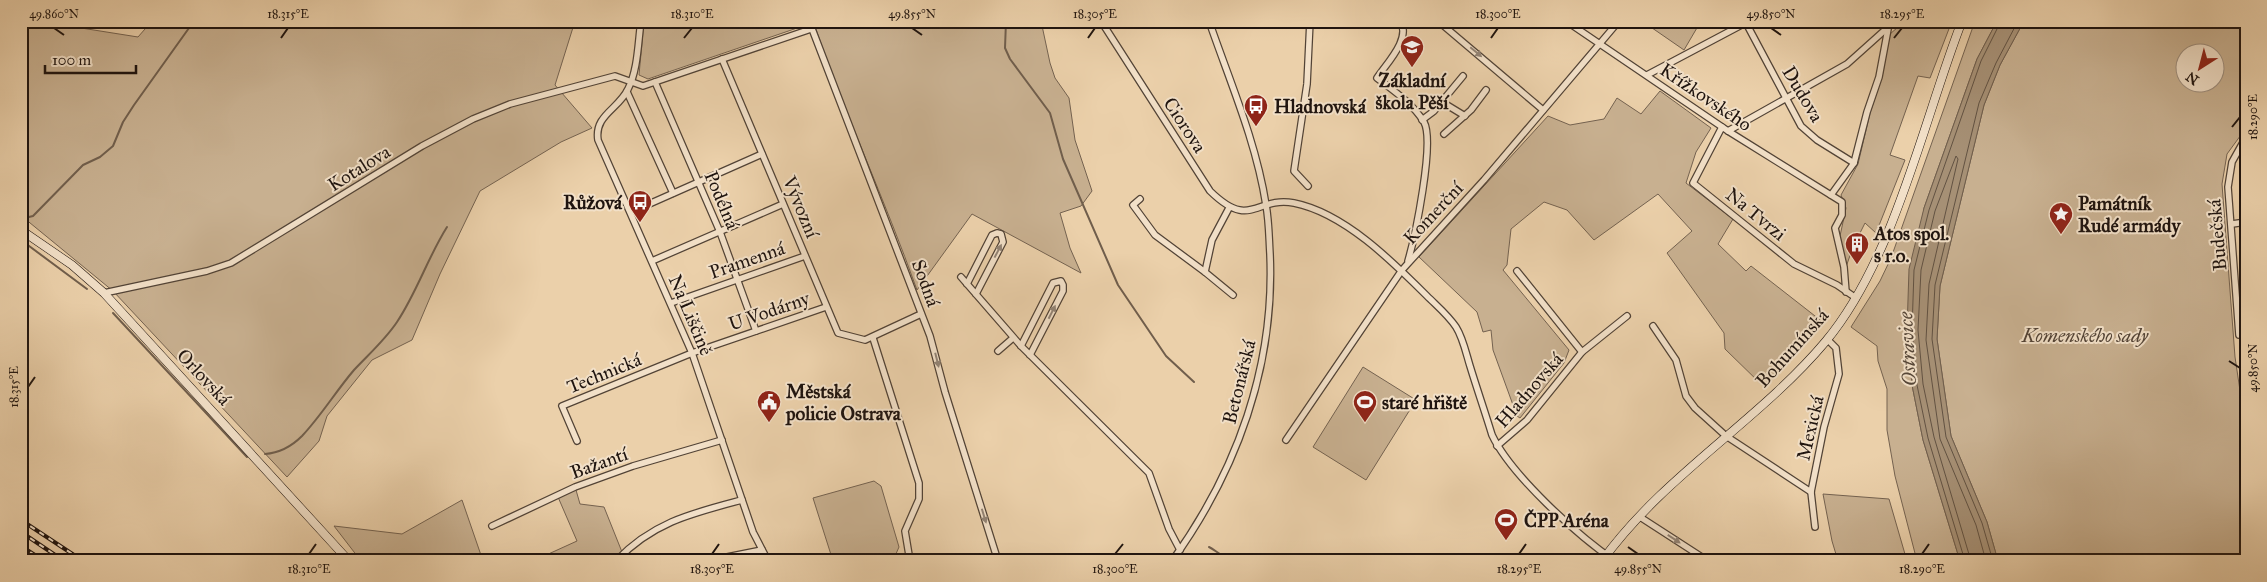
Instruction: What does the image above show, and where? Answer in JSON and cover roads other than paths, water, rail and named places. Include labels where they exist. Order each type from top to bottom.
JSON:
[{"type":"main road","name":"Bohumínská","points":[[1605,558],[1640,516],[1660,496],[1784,385],[1827,339],[1856,298],[1883,244],[1962,21]]},
{"type":"main road","name":"Orlovská","points":[[21,230],[67,260],[104,293],[349,561]]},
{"type":"street","name":"Na Liščině","points":[[641,21],[632,82],[627,92],[603,117],[598,134],[599,142],[692,353],[753,532],[768,561]]},
{"type":"street","name":"Sodná","points":[[809,21],[922,314],[997,558]]},
{"type":"street","name":"Ciorova","points":[[1101,21],[1210,192],[1229,208]]},
{"type":"street","points":[[1205,272],[1212,240],[1229,208],[1253,210],[1267,206],[1244,117],[1209,21]]},
{"type":"street","points":[[1308,186],[1294,171],[1308,84],[1310,21]]},
{"type":"street","points":[[1400,21],[1404,32],[1401,41],[1377,78],[1408,102],[1425,124],[1426,153],[1419,222],[1407,263]]},
{"type":"street","points":[[1438,21],[1543,110]]},
{"type":"street","name":"Křížkovského","points":[[1566,21],[1725,129],[1831,195]]},
{"type":"street","name":"Komerční","points":[[1286,440],[1407,263],[1484,180],[1619,21]]},
{"type":"street","points":[[1725,129],[1847,64],[1895,21]]},
{"type":"street","points":[[1647,75],[1747,22]]},
{"type":"street","name":"Dudova","points":[[1747,22],[1786,98],[1808,134],[1854,163]]},
{"type":"street","points":[[632,82],[643,86],[811,29]]},
{"type":"street","points":[[1846,292],[1844,266],[1835,228],[1842,215],[1843,207],[1842,202],[1831,195],[1854,163],[1867,112],[1880,77],[1888,29]]},
{"type":"street","name":"Vývozní","points":[[722,59],[838,334],[865,340],[922,314]]},
{"type":"street","name":"Kotalova","points":[[104,293],[198,273],[232,263],[422,146],[473,119],[510,104],[615,76],[632,82]]},
{"type":"street","points":[[1422,120],[1434,111],[1463,76]]},
{"type":"street","name":"Podélná","points":[[655,82],[720,232],[756,331]]},
{"type":"street","points":[[1444,134],[1465,116],[1486,90]]},
{"type":"street","points":[[627,92],[673,193]]},
{"type":"street","points":[[1442,102],[1465,116]]},
{"type":"street","name":"Na Tvrzi","points":[[1725,129],[1693,183],[1794,264],[1856,298]]},
{"type":"street","name":"Budečská","points":[[2240,335],[2228,188],[2232,162],[2246,137]]},
{"type":"street","points":[[631,212],[762,154]]},
{"type":"street","points":[[1140,199],[1134,205],[1155,235],[1233,295]]},
{"type":"street","name":"Hladnovská","points":[[1267,206],[1282,202],[1294,203],[1334,218],[1402,270],[1456,327],[1462,339],[1492,435],[1498,446],[1543,498],[1605,558],[1615,561]]},
{"type":"street","points":[[652,261],[783,204]]},
{"type":"street","name":"Betonářská","points":[[1172,561],[1210,502],[1226,470],[1252,405],[1262,364],[1268,315],[1270,271],[1267,206]]},
{"type":"street","points":[[2232,224],[2246,222]]},
{"type":"street","points":[[967,284],[992,236],[997,233],[1001,234],[1003,242],[976,294]]},
{"type":"street","name":"Pramenná","points":[[671,303],[805,256]]},
{"type":"street","name":"Hladnovská","points":[[1517,271],[1582,352]]},
{"type":"street","points":[[961,277],[1013,338],[1149,473],[1166,522],[1180,550]]},
{"type":"street","points":[[1021,346],[1053,283],[1061,281],[1063,291],[1030,355]]},
{"type":"street","name":"U Vodárny","points":[[692,353],[826,307]]},
{"type":"street","name":"Hladnovská","points":[[1498,446],[1527,420],[1582,352],[1626,316]]},
{"type":"street","points":[[1653,326],[1678,363],[1690,402],[1726,436],[1812,492]]},
{"type":"street","points":[[872,338],[919,483],[919,499],[905,531],[910,561]]},
{"type":"street","points":[[998,351],[1013,338]]},
{"type":"street","name":"Mexická","points":[[1815,527],[1812,492],[1824,427],[1839,374],[1836,348],[1827,339]]},
{"type":"street","name":"Technická","points":[[577,441],[562,406],[692,353]]},
{"type":"street","name":"Bažantí","points":[[492,526],[575,486],[633,466],[722,440]]},
{"type":"street","points":[[616,561],[654,531],[681,516],[742,500]]},
{"type":"street","points":[[1640,516],[1708,561]]},
{"type":"street","points":[[707,561],[762,550]]},
{"type":"street","points":[[980,561],[997,558]]},
{"type":"water","points":[[1997,21],[2024,21],[2000,65],[1984,105],[1940,286],[1937,339],[1951,436],[1987,522],[1998,561],[1960,561],[1923,440],[1912,385],[1907,330],[1909,269],[1924,208],[1977,59]]},
{"type":"waterway","points":[[21,219],[33,216],[83,165],[100,157],[113,146],[123,122],[134,105],[194,21]]},
{"type":"waterway","points":[[1006,21],[1005,48],[1010,59],[1050,113],[1063,159],[1118,285],[1166,356],[1194,382]]},
{"type":"waterway","points":[[265,454],[285,448],[302,436],[354,370],[387,335],[404,311],[447,227]]},
{"type":"waterway","points":[[21,240],[87,289]]},
{"type":"waterway","points":[[113,313],[247,457]]},
{"type":"waterway","points":[[1209,547],[1226,557],[1238,559],[1297,557],[1320,561]]},
{"type":"railway","points":[[21,520],[83,561]]},
{"type":"railway","points":[[21,532],[64,561]]},
{"type":"railway","points":[[21,546],[44,561]]},
{"type":"place","name":"Základní škola Pěší","points":[[1412,68]]},
{"type":"place","name":"Hladnovská","points":[[1256,127]]},
{"type":"place","name":"Růžová","points":[[640,223]]},
{"type":"place","name":"Památník Rudé armády","points":[[2061,235]]},
{"type":"place","name":"Atos spol. s r.o.","points":[[1857,265]]},
{"type":"place","name":"Městská policie Ostrava","points":[[769,423]]},
{"type":"place","name":"staré hřiště","points":[[1365,423]]},
{"type":"place","name":"ČPP Aréna","points":[[1506,541]]},
{"type":"park label","name":"Komenského sady","points":[[2085,335]]},
{"type":"water label","name":"Ostravice","points":[[1907,349]]}]
